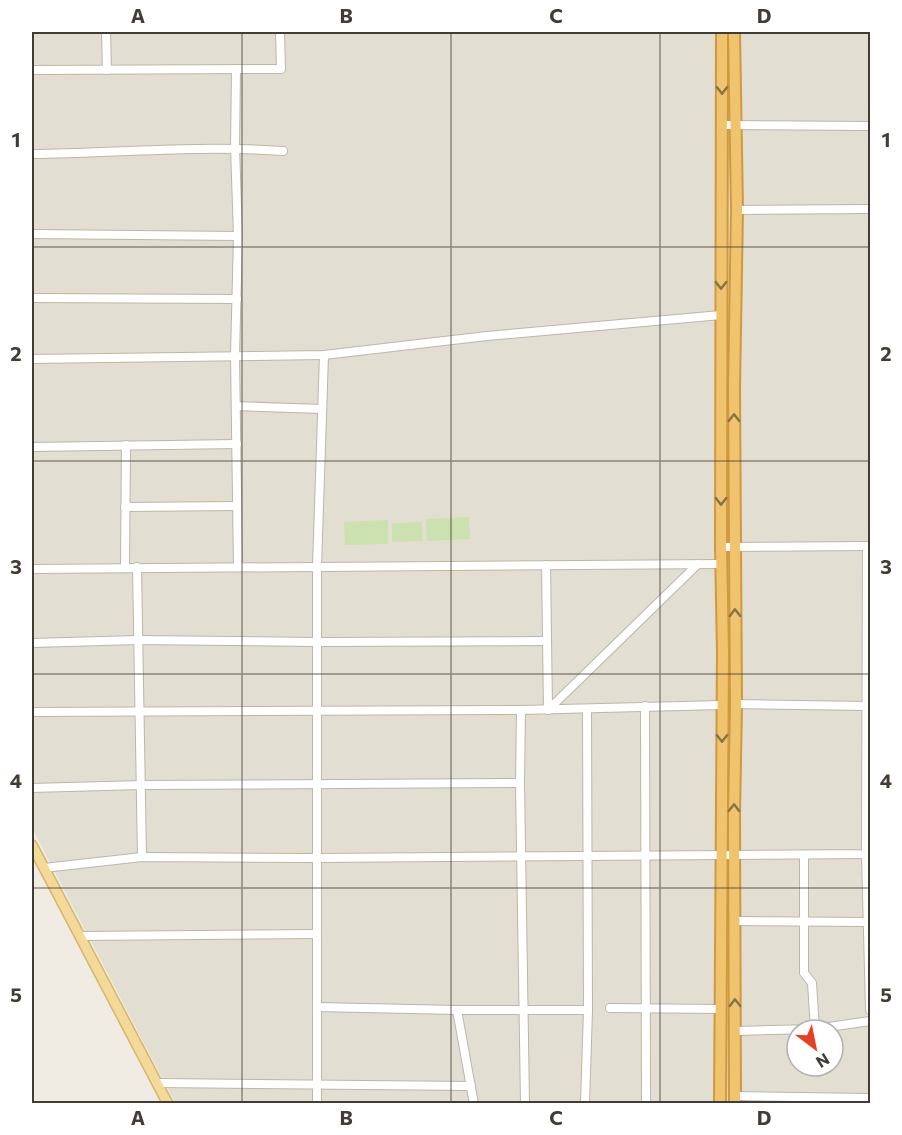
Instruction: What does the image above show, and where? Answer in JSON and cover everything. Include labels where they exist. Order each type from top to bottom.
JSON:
[{"type":"highway","points":[[720,1104],[722,32]]},
{"type":"highway","points":[[734,32],[737,210],[734,388],[735,1100]]},
{"type":"main road","points":[[32,845],[168,1104]]},
{"type":"street","points":[[106,32],[107,70]]},
{"type":"street","points":[[32,70],[281,69],[280,32]]},
{"type":"street","points":[[236,69],[238,567]]},
{"type":"street","points":[[722,125],[870,126]]},
{"type":"street","points":[[32,154],[94,154],[235,147],[283,150]]},
{"type":"street","points":[[737,210],[870,209]]},
{"type":"street","points":[[32,234],[238,236]]},
{"type":"street","points":[[32,298],[237,300]]},
{"type":"street","points":[[32,359],[324,355],[487,336],[721,315]]},
{"type":"street","points":[[317,1104],[317,567],[324,355]]},
{"type":"street","points":[[236,406],[322,409]]},
{"type":"street","points":[[32,447],[237,444]]},
{"type":"street","points":[[125,568],[126,446]]},
{"type":"street","points":[[126,507],[237,506]]},
{"type":"street","points":[[721,547],[869,546],[868,922],[870,1010]]},
{"type":"street","points":[[548,710],[698,564]]},
{"type":"street","points":[[32,569],[721,564]]},
{"type":"street","points":[[546,565],[548,710]]},
{"type":"street","points":[[137,567],[142,857]]},
{"type":"street","points":[[32,643],[138,640],[547,641]]},
{"type":"street","points":[[736,704],[869,707]]},
{"type":"street","points":[[32,712],[548,710],[722,705]]},
{"type":"street","points":[[645,706],[646,1104]]},
{"type":"street","points":[[585,1104],[588,1010],[587,709]]},
{"type":"street","points":[[521,710],[525,1104]]},
{"type":"street","points":[[32,788],[141,785],[520,783]]},
{"type":"street","points":[[44,867],[142,857],[721,856],[868,853]]},
{"type":"street","points":[[804,855],[804,973],[812,983],[814,1018]]},
{"type":"street","points":[[734,921],[868,922]]},
{"type":"street","points":[[81,936],[316,934]]},
{"type":"street","points":[[317,1007],[588,1010]]},
{"type":"street","points":[[610,1008],[721,1009]]},
{"type":"street","points":[[457,1010],[474,1104]]},
{"type":"street","points":[[845,1025],[870,1021]]},
{"type":"street","points":[[735,1031],[785,1030]]},
{"type":"street","points":[[158,1083],[471,1086]]},
{"type":"street","points":[[735,1100],[870,1098]]},
{"type":"shaded area","points":[[32,32],[870,32],[870,1103],[175,1103],[32,828]]},
{"type":"green space","points":[[469,517],[470,539],[427,541],[426,519]]},
{"type":"green space","points":[[388,520],[388,544],[345,545],[344,522]]},
{"type":"green space","points":[[422,522],[423,541],[392,542],[392,523]]}]
